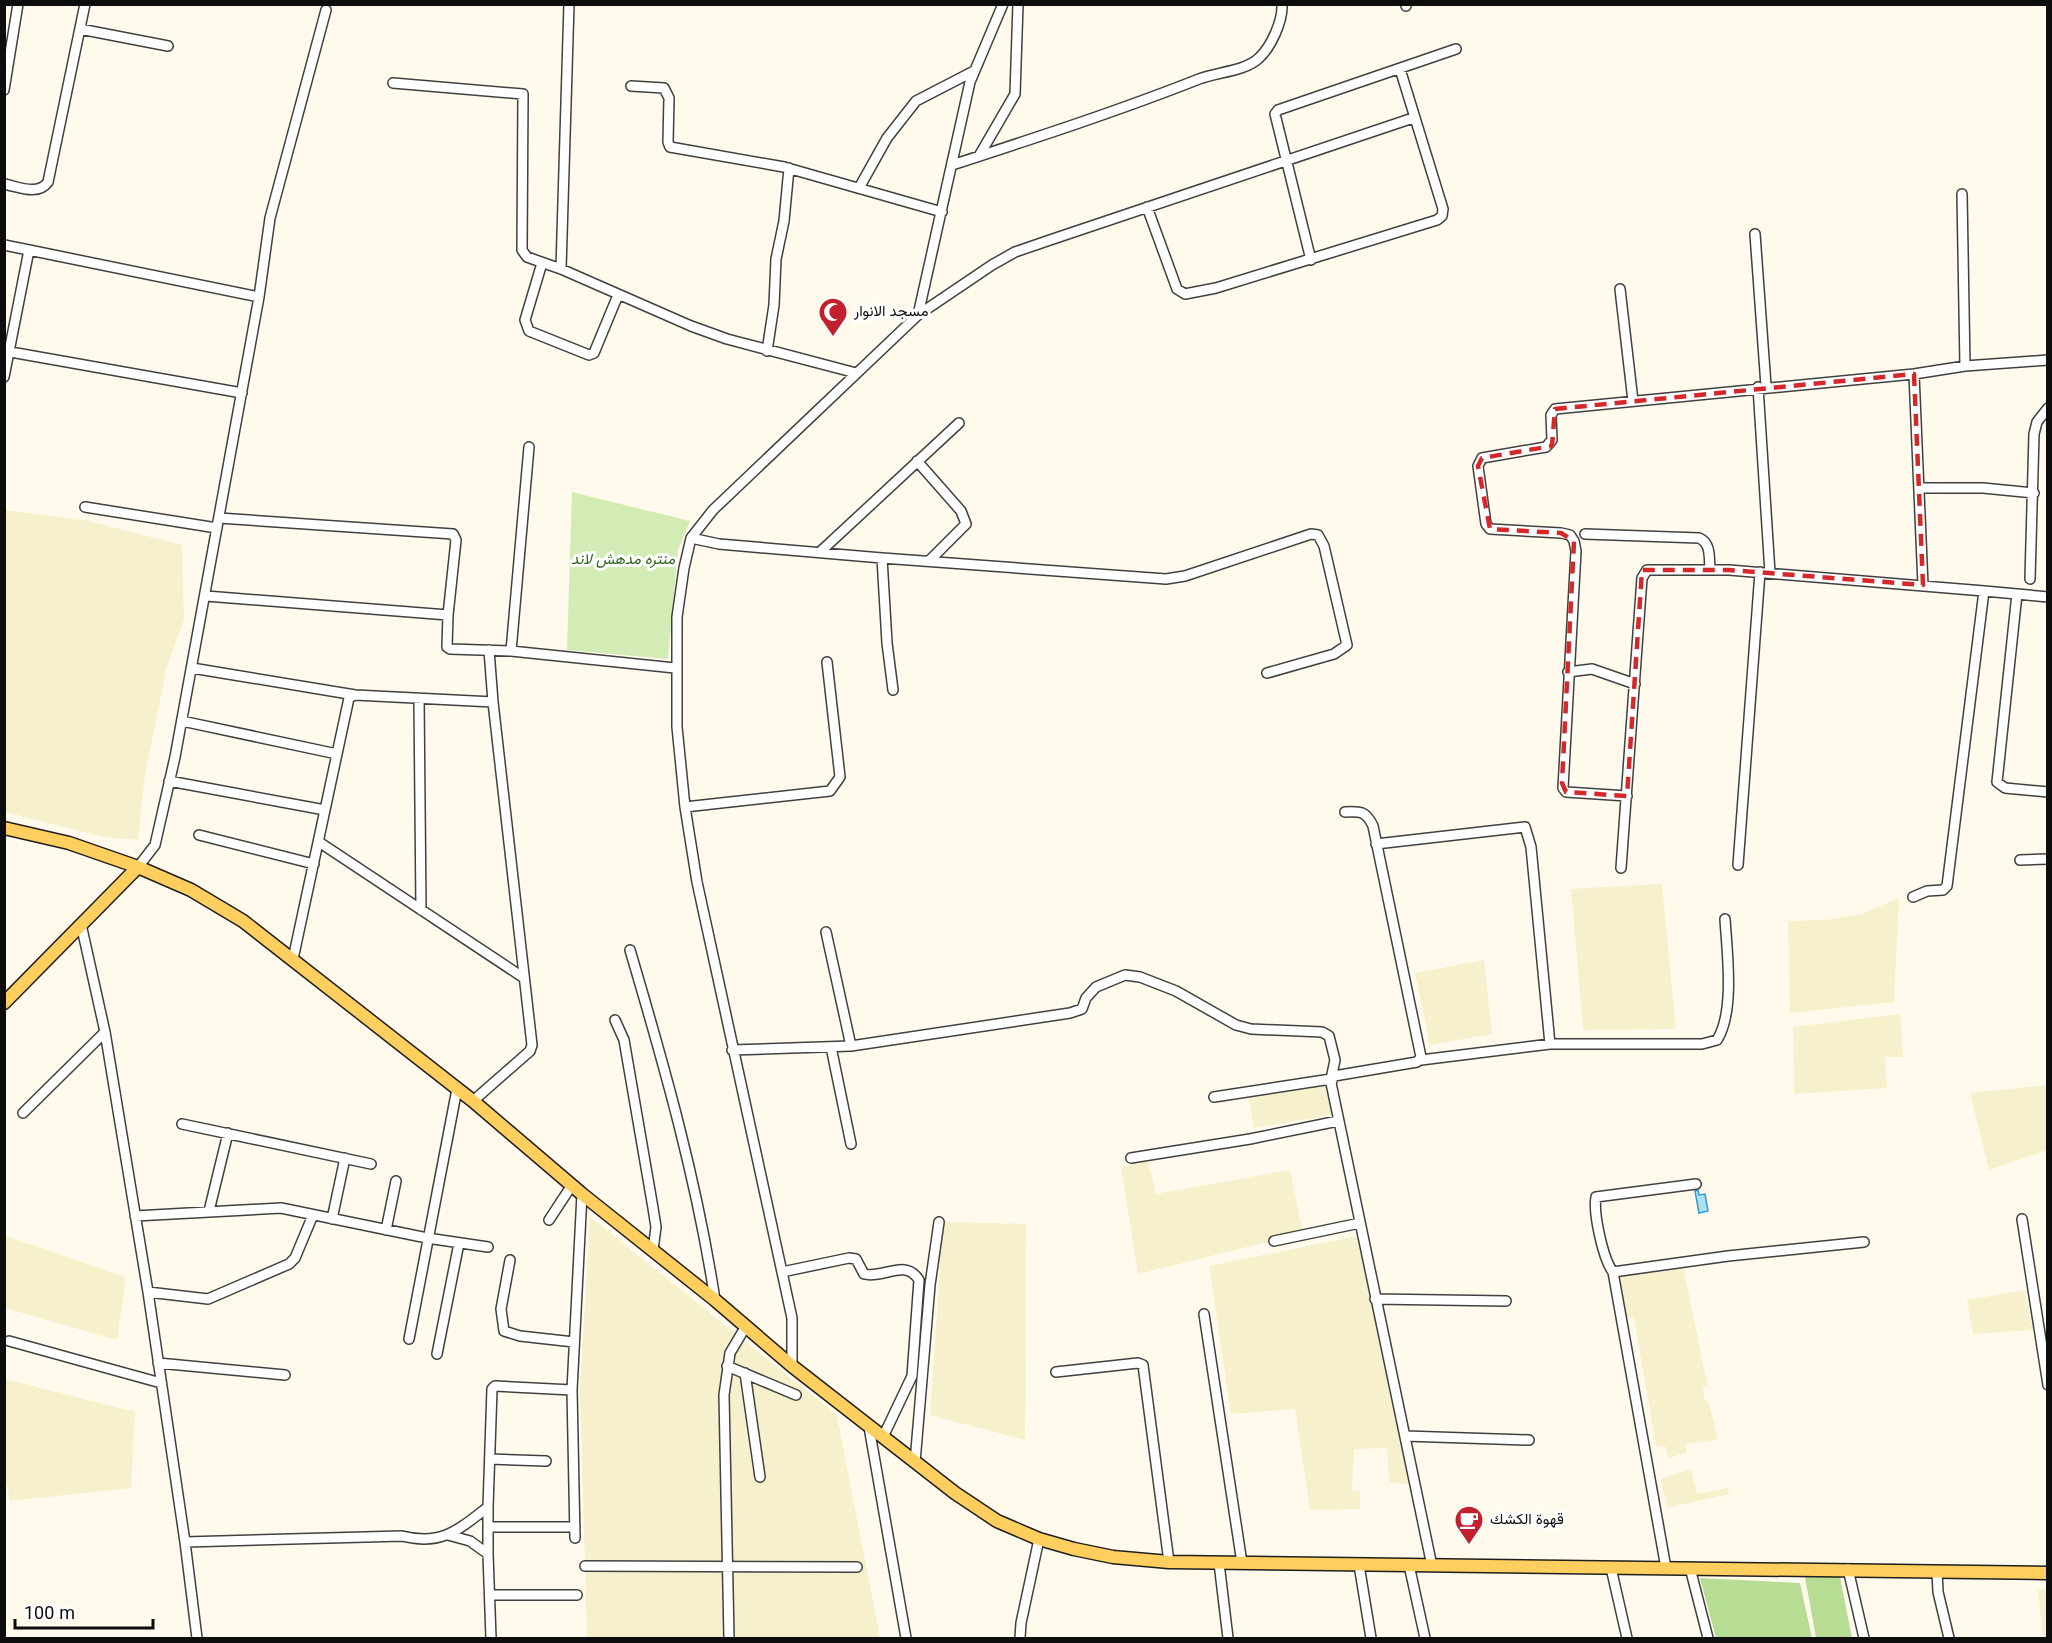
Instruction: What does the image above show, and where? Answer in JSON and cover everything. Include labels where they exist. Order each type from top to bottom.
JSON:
[{"type":"main road","points":[[4,828],[69,843],[138,867],[191,890],[243,921],[473,1101],[582,1194],[716,1300],[792,1366],[869,1427],[997,1521],[1039,1539],[1113,1557],[1169,1562],[1848,1569],[2048,1574]]},
{"type":"main road","points":[[4,1003],[138,867]]},
{"type":"street","points":[[4,90],[18,4]]},
{"type":"street","points":[[4,184],[36,190],[44,188],[48,182],[85,4]]},
{"type":"street","points":[[561,269],[569,4]]},
{"type":"street","points":[[918,315],[974,70],[1003,4]]},
{"type":"street","points":[[979,156],[1015,94],[1018,4]]},
{"type":"street","points":[[952,165],[1164,94],[1217,73],[1251,64],[1260,58],[1275,32],[1283,15],[1282,4]]},
{"type":"street","points":[[138,867],[155,845],[206,596],[259,297],[270,218],[326,10]]},
{"type":"street","points":[[80,29],[168,46]]},
{"type":"street","points":[[1311,260],[1284,159],[1275,118],[1278,110],[1456,49]]},
{"type":"street","points":[[1147,207],[1180,293],[1193,294],[1437,220],[1442,216],[1443,209],[1413,118],[1400,69]]},
{"type":"street","points":[[859,188],[887,138],[916,101],[974,70]]},
{"type":"street","points":[[393,83],[523,93],[520,241],[527,257],[561,269],[691,326],[768,351],[856,373]]},
{"type":"street","points":[[631,86],[661,86],[667,93],[670,147],[789,168],[942,212]]},
{"type":"street","points":[[792,1366],[792,1318],[732,1050],[697,882],[685,807],[675,668],[677,617],[691,538],[713,510],[918,315],[1015,252],[1284,159],[1413,118]]},
{"type":"street","points":[[768,351],[774,305],[776,259],[784,221],[789,168]]},
{"type":"street","points":[[1962,194],[1965,366]]},
{"type":"street","points":[[1738,865],[1765,573],[1762,387],[1755,234]]},
{"type":"street","points":[[4,245],[259,297]]},
{"type":"street","points":[[4,377],[7,351],[29,250]]},
{"type":"street","points":[[542,263],[525,320],[529,331],[589,355],[594,353],[618,295]]},
{"type":"street","points":[[1620,290],[1633,401]]},
{"type":"street","points":[[7,351],[242,393]]},
{"type":"street","points":[[1627,796],[1566,792],[1563,788],[1575,568],[1574,541],[1570,536],[1561,533],[1490,529],[1486,524],[1479,461],[1491,455],[1546,447],[1552,440],[1551,415],[1555,409],[1762,387],[1914,374],[1965,366],[2048,360]]},
{"type":"street","points":[[1914,374],[1923,585]]},
{"type":"street","points":[[2030,579],[2034,434],[2037,422],[2048,408]]},
{"type":"street","points":[[820,552],[959,423]]},
{"type":"street","points":[[511,651],[529,447]]},
{"type":"street","points":[[917,461],[961,512],[966,524],[929,561]]},
{"type":"street","points":[[1920,488],[1983,488],[2034,493]]},
{"type":"street","points":[[85,507],[218,523],[453,534],[456,540],[448,615],[447,647],[450,649],[511,651],[675,668]]},
{"type":"street","points":[[691,538],[719,544],[1166,579],[1185,576],[1311,534],[1317,535],[1324,546],[1347,645],[1334,654],[1267,673]]},
{"type":"street","points":[[1585,534],[1699,538],[1705,540],[1708,546],[1710,569]]},
{"type":"street","points":[[882,558],[883,600],[893,690]]},
{"type":"street","points":[[1621,868],[1643,573],[1647,570],[1710,569],[2048,597]]},
{"type":"street","points":[[1913,897],[1927,891],[1943,890],[1947,886],[1984,591]]},
{"type":"street","points":[[2017,594],[1997,782],[2005,788],[2048,792]]},
{"type":"street","points":[[206,596],[448,615]]},
{"type":"street","points":[[473,1101],[531,1048],[489,650]]},
{"type":"street","points":[[685,807],[830,791],[837,785],[840,777],[827,662]]},
{"type":"street","points":[[192,668],[355,695],[493,702]]},
{"type":"street","points":[[1568,672],[1592,669],[1635,684]]},
{"type":"street","points":[[293,959],[347,704],[351,696],[355,695]]},
{"type":"street","points":[[419,699],[422,910]]},
{"type":"street","points":[[182,721],[337,754]]},
{"type":"street","points":[[169,781],[325,810]]},
{"type":"street","points":[[1345,812],[1362,811],[1369,816],[1377,844],[1421,1060]]},
{"type":"street","points":[[1377,844],[1525,826],[1529,834],[1534,871],[1550,1044]]},
{"type":"street","points":[[199,835],[314,864]]},
{"type":"street","points":[[318,842],[524,978]]},
{"type":"street","points":[[2020,860],[2048,859]]},
{"type":"street","points":[[1214,1097],[1331,1078],[1421,1060],[1550,1044],[1702,1044],[1717,1040],[1725,1022],[1725,919]]},
{"type":"street","points":[[81,924],[105,1032],[148,1292],[197,1638]]},
{"type":"street","points":[[825,932],[850,1046]]},
{"type":"street","points":[[630,950],[661,1056],[707,1244],[716,1300]]},
{"type":"street","points":[[732,1050],[850,1046],[1070,1013],[1082,1009],[1086,998],[1096,987],[1125,975],[1140,977],[1196,1000],[1236,1025],[1251,1029],[1322,1032],[1329,1036],[1333,1046],[1335,1066],[1331,1078],[1338,1121],[1432,1566]]},
{"type":"street","points":[[615,1020],[624,1040],[653,1208],[656,1227],[653,1250]]},
{"type":"street","points":[[23,1113],[105,1032]]},
{"type":"street","points":[[831,1047],[851,1144]]},
{"type":"street","points":[[408,1339],[457,1089]]},
{"type":"street","points":[[1131,1158],[1250,1139],[1338,1121]]},
{"type":"street","points":[[182,1124],[371,1164]]},
{"type":"street","points":[[209,1211],[228,1133]]},
{"type":"street","points":[[332,1219],[345,1158]]},
{"type":"street","points":[[386,1230],[396,1181]]},
{"type":"street","points":[[1666,1568],[1612,1272],[1595,1208],[1596,1197],[1696,1184]]},
{"type":"street","points":[[549,1220],[572,1185]]},
{"type":"street","points":[[575,1538],[572,1390],[582,1194]]},
{"type":"street","points":[[135,1216],[272,1208],[427,1238],[488,1247]]},
{"type":"street","points":[[148,1292],[208,1299],[289,1264],[294,1258],[313,1215]]},
{"type":"street","points":[[2022,1219],[2048,1385]]},
{"type":"street","points":[[915,1462],[930,1285],[939,1222]]},
{"type":"street","points":[[1274,1241],[1360,1223]]},
{"type":"street","points":[[1612,1272],[1728,1256],[1864,1242]]},
{"type":"street","points":[[437,1354],[459,1243]]},
{"type":"street","points":[[782,1272],[849,1258],[856,1259],[864,1274],[876,1275],[905,1269],[914,1272],[919,1280],[912,1376],[883,1437]]},
{"type":"street","points":[[510,1260],[501,1310],[504,1331],[520,1336],[574,1342]]},
{"type":"street","points":[[1375,1299],[1506,1301]]},
{"type":"street","points":[[1204,1314],[1242,1563]]},
{"type":"street","points":[[729,1638],[723,1405],[726,1365],[734,1344],[746,1326]]},
{"type":"street","points":[[9,1341],[161,1383]]},
{"type":"street","points":[[158,1363],[285,1376]]},
{"type":"street","points":[[1056,1372],[1138,1363],[1143,1365],[1169,1562]]},
{"type":"street","points":[[726,1365],[796,1395]]},
{"type":"street","points":[[745,1373],[760,1477]]},
{"type":"street","points":[[491,1638],[488,1507],[491,1393],[495,1386],[572,1390]]},
{"type":"street","points":[[869,1427],[906,1638]]},
{"type":"street","points":[[1405,1436],[1529,1440]]},
{"type":"street","points":[[490,1460],[546,1461]]},
{"type":"street","points":[[185,1542],[402,1536],[435,1540],[448,1535],[488,1507]]},
{"type":"street","points":[[488,1527],[575,1527]]},
{"type":"street","points":[[448,1535],[470,1541],[488,1554]]},
{"type":"street","points":[[1020,1638],[1020,1623],[1039,1539]]},
{"type":"street","points":[[1219,1563],[1228,1638]]},
{"type":"street","points":[[1359,1565],[1371,1638]]},
{"type":"street","points":[[1409,1565],[1425,1638]]},
{"type":"street","points":[[585,1566],[857,1567]]},
{"type":"street","points":[[1611,1568],[1627,1638]]},
{"type":"street","points":[[1690,1568],[1708,1638]]},
{"type":"street","points":[[1848,1569],[1864,1638]]},
{"type":"street","points":[[1937,1571],[1949,1638]]},
{"type":"street","points":[[490,1595],[577,1595]]},
{"type":"highlighted area","points":[[1914,374],[1923,585],[1729,570],[1642,570],[1627,796],[1566,792],[1562,783],[1574,541],[1561,533],[1490,529],[1478,466],[1482,458],[1552,446],[1555,409]]},
{"type":"shaded area","points":[[4,510],[89,521],[182,545],[184,620],[167,666],[145,775],[138,840],[104,837],[5,812]]},
{"type":"shaded area","points":[[1662,884],[1676,1029],[1583,1030],[1571,889]]},
{"type":"shaded area","points":[[1899,898],[1894,1002],[1790,1013],[1788,921],[1826,920],[1862,914]]},
{"type":"shaded area","points":[[1484,960],[1492,1034],[1430,1045],[1415,973]]},
{"type":"shaded area","points":[[1901,1014],[1903,1057],[1885,1057],[1887,1088],[1794,1094],[1793,1027]]},
{"type":"shaded area","points":[[1328,1082],[1335,1114],[1254,1128],[1248,1095]]},
{"type":"shaded area","points":[[2047,1085],[2047,1150],[1989,1170],[1970,1093]]},
{"type":"shaded area","points":[[1148,1161],[1156,1194],[1290,1170],[1303,1233],[1138,1274],[1121,1167]]},
{"type":"shaded area","points":[[590,1217],[837,1415],[880,1638],[587,1638],[580,1391]]},
{"type":"shaded area","points":[[939,1222],[1026,1224],[1025,1440],[930,1415],[940,1268]]},
{"type":"shaded area","points":[[5,1236],[126,1277],[117,1340],[5,1308]]},
{"type":"shaded area","points":[[1358,1236],[1412,1484],[1389,1483],[1387,1448],[1354,1449],[1352,1490],[1360,1491],[1360,1509],[1310,1510],[1295,1409],[1231,1414],[1209,1266]]},
{"type":"shaded area","points":[[1683,1267],[1708,1386],[1703,1388],[1704,1399],[1709,1402],[1718,1440],[1686,1444],[1687,1452],[1668,1458],[1665,1446],[1656,1446],[1634,1318],[1627,1318],[1617,1275]]},
{"type":"shaded area","points":[[2025,1290],[2033,1330],[1973,1334],[1967,1300]]},
{"type":"shaded area","points":[[5,1379],[135,1412],[131,1488],[10,1501],[4,1471]]},
{"type":"shaded area","points":[[1691,1469],[1697,1494],[1728,1488],[1729,1494],[1667,1508],[1661,1479]]},
{"type":"shaded area","points":[[2047,1589],[2047,1638],[2043,1638],[2038,1590]]},
{"type":"green space","name":"منتره مدهش لاند","points":[[572,492],[690,521],[678,550],[668,659],[567,650]]},
{"type":"green space","points":[[1805,1577],[1840,1577],[1852,1638],[1816,1638]]},
{"type":"green space","points":[[1700,1578],[1800,1583],[1812,1638],[1716,1638]]},
{"type":"water","points":[[1698,1190],[1699,1195],[1705,1194],[1708,1211],[1699,1213],[1695,1191]]},
{"type":"place","name":"مسجد الانوار","points":[[833,338]]},
{"type":"place","name":"قهوة الكشك","points":[[1469,1546]]}]
